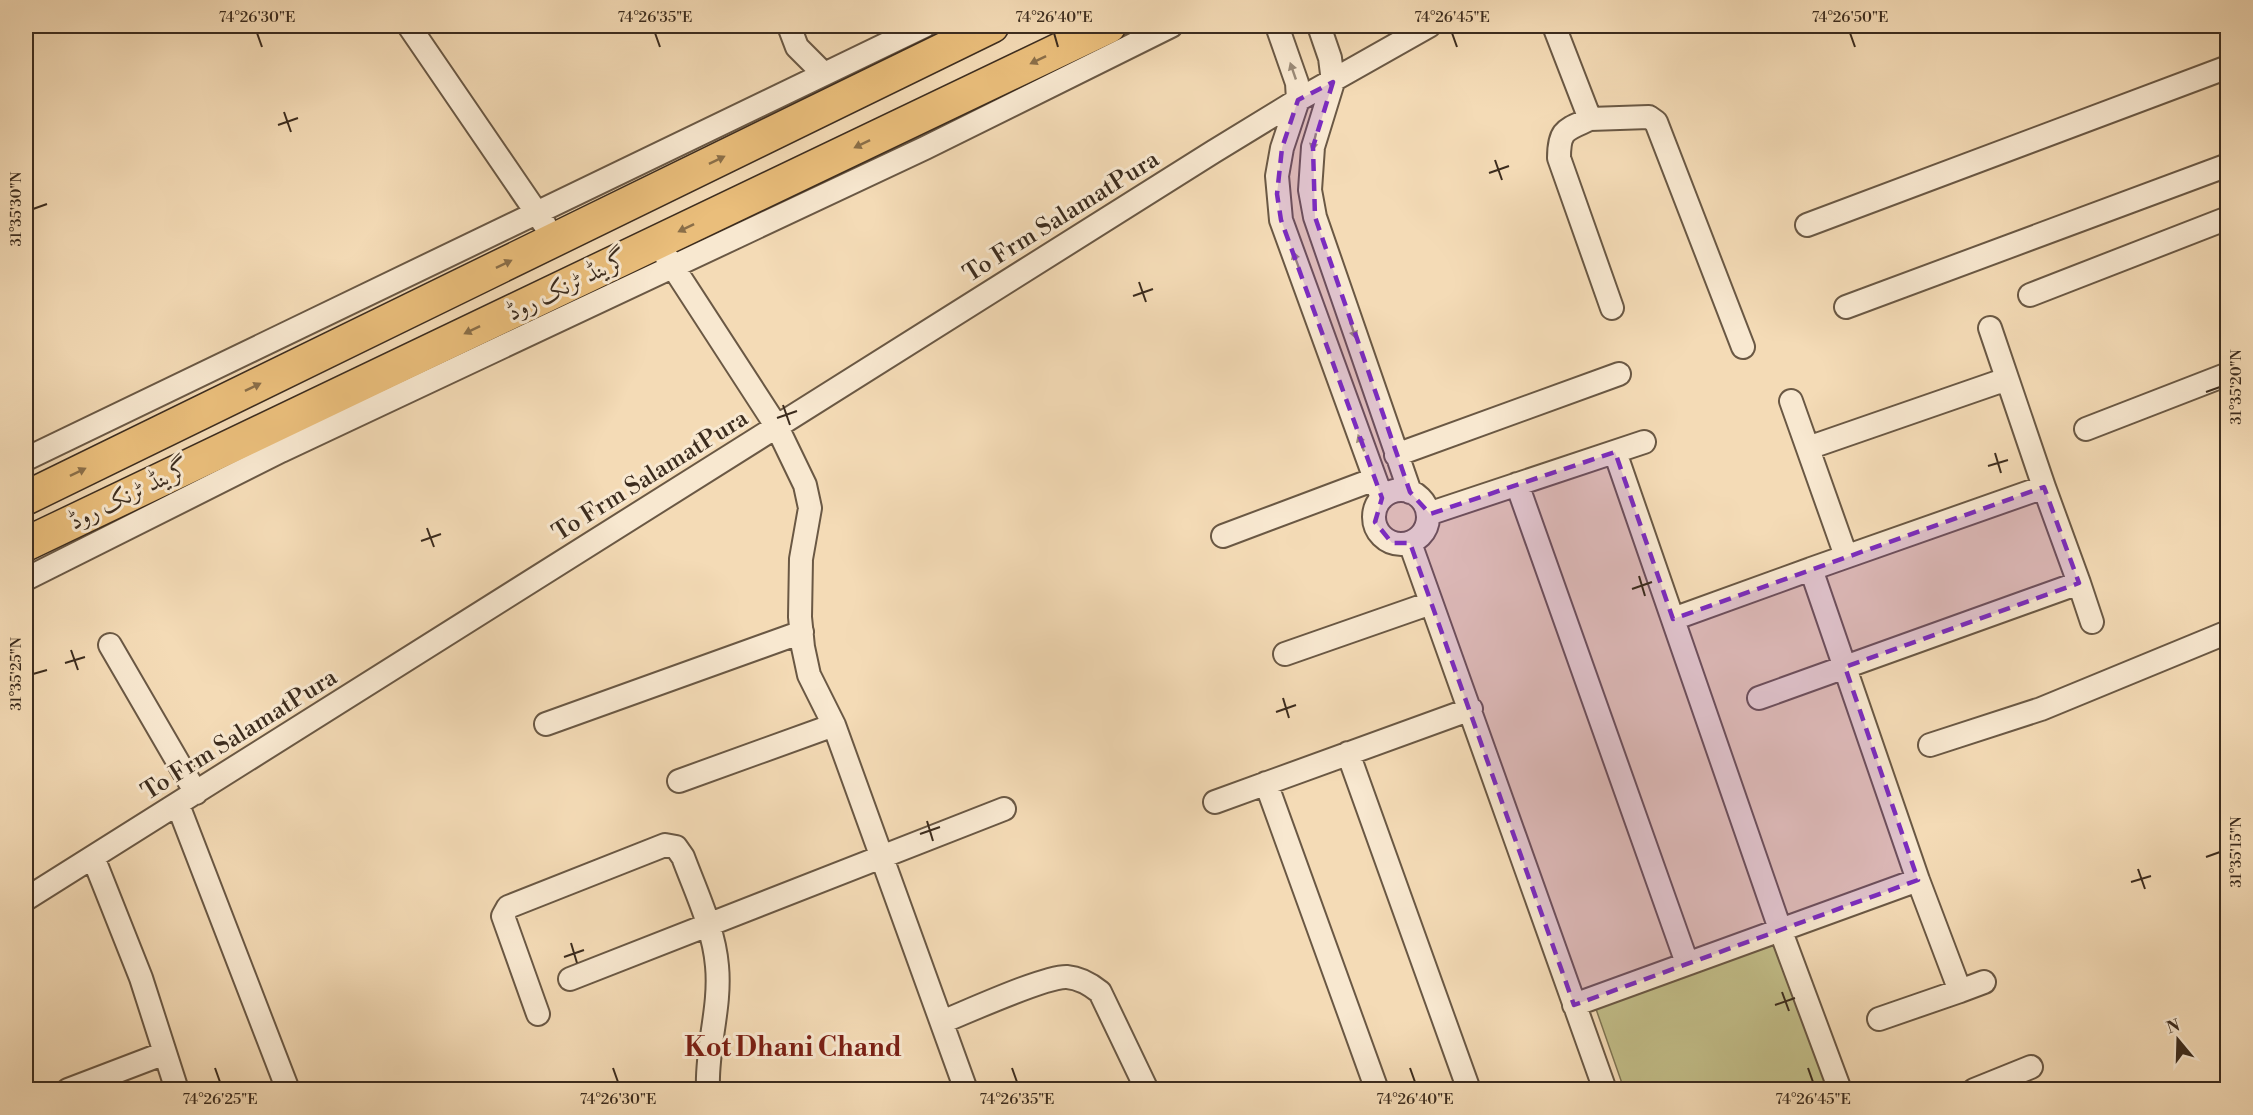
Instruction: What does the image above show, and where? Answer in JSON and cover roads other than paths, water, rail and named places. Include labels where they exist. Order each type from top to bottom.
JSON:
[{"type":"highway","name":"گرینڈ ٹرنک روڈ","points":[[26,498],[546,227],[881,63],[949,46],[992,26]]},
{"type":"highway","name":"گرینڈ ٹرنک روڈ","points":[[26,544],[275,439],[918,134],[974,91],[1109,26]]},
{"type":"highway","points":[[949,46],[974,91]]},
{"type":"street","points":[[409,26],[546,227]]},
{"type":"street","points":[[789,26],[797,47],[824,74]]},
{"type":"street","points":[[26,459],[546,227],[824,74],[881,63],[924,26]]},
{"type":"street","points":[[918,134],[1171,26]]},
{"type":"street","points":[[1277,26],[1297,83],[1298,100],[1282,147],[1277,176],[1281,220],[1378,488],[1375,513],[1378,531],[1392,543],[1410,543],[1424,532],[1428,514],[1422,501],[1410,492],[1314,217],[1311,190],[1313,147],[1333,82],[1330,58],[1319,26]]},
{"type":"street","name":"To Frm SalamatPura","points":[[26,899],[1298,100],[1429,26]]},
{"type":"street","points":[[1554,26],[1590,119]]},
{"type":"street","points":[[1807,225],[2228,67]]},
{"type":"street","points":[[1612,308],[1559,158],[1559,138],[1564,131],[1590,119],[1649,117],[1656,122],[1743,347]]},
{"type":"street","points":[[1846,307],[2228,165]]},
{"type":"street","points":[[2030,295],[2228,218]]},
{"type":"street","points":[[666,254],[777,427],[797,464],[810,508],[801,559],[802,632],[809,675],[834,726],[966,1089]]},
{"type":"street","points":[[1990,328],[2092,622]]},
{"type":"street","points":[[1396,455],[1619,374]]},
{"type":"street","points":[[2086,429],[2228,374]]},
{"type":"street","points":[[1808,448],[2007,379]]},
{"type":"street","points":[[1791,401],[1846,556]]},
{"type":"street","points":[[26,579],[275,439]]},
{"type":"street","points":[[1428,514],[1644,442]]},
{"type":"street","points":[[1616,452],[1780,929],[1840,1089]]},
{"type":"street","points":[[1517,484],[1687,963]]},
{"type":"street","points":[[1673,619],[2044,487]]},
{"type":"street","points":[[1223,536],[1378,488],[1410,492]]},
{"type":"street","points":[[1410,543],[1605,1089]]},
{"type":"street","points":[[1811,569],[1918,880],[1960,991]]},
{"type":"street","points":[[1759,698],[2079,583]]},
{"type":"street","points":[[1285,654],[1431,603]]},
{"type":"street","points":[[546,724],[802,632]]},
{"type":"street","points":[[1930,745],[2041,709],[2228,632]]},
{"type":"street","points":[[110,645],[187,799],[288,1089]]},
{"type":"street","points":[[1215,801],[1471,709]]},
{"type":"street","points":[[679,782],[834,726]]},
{"type":"street","points":[[1348,753],[1469,1089]]},
{"type":"street","points":[[1266,783],[1377,1089]]},
{"type":"street","points":[[570,979],[1004,809]]},
{"type":"street","points":[[538,1014],[503,916],[508,907],[665,845],[676,847],[683,857],[708,925],[717,968],[715,1030],[708,1059],[708,1089]]},
{"type":"street","points":[[93,857],[141,978],[177,1089]]},
{"type":"street","points":[[1574,1005],[1918,880]]},
{"type":"street","points":[[942,1022],[1055,978],[1077,979],[1090,984],[1100,992],[1147,1089]]},
{"type":"street","points":[[1879,1019],[1984,982]]},
{"type":"street","points":[[68,1089],[165,1053]]},
{"type":"street","points":[[1974,1089],[2031,1067]]},
{"type":"district","name":"Kot Dhani Chand","points":[[793,1047]]}]
